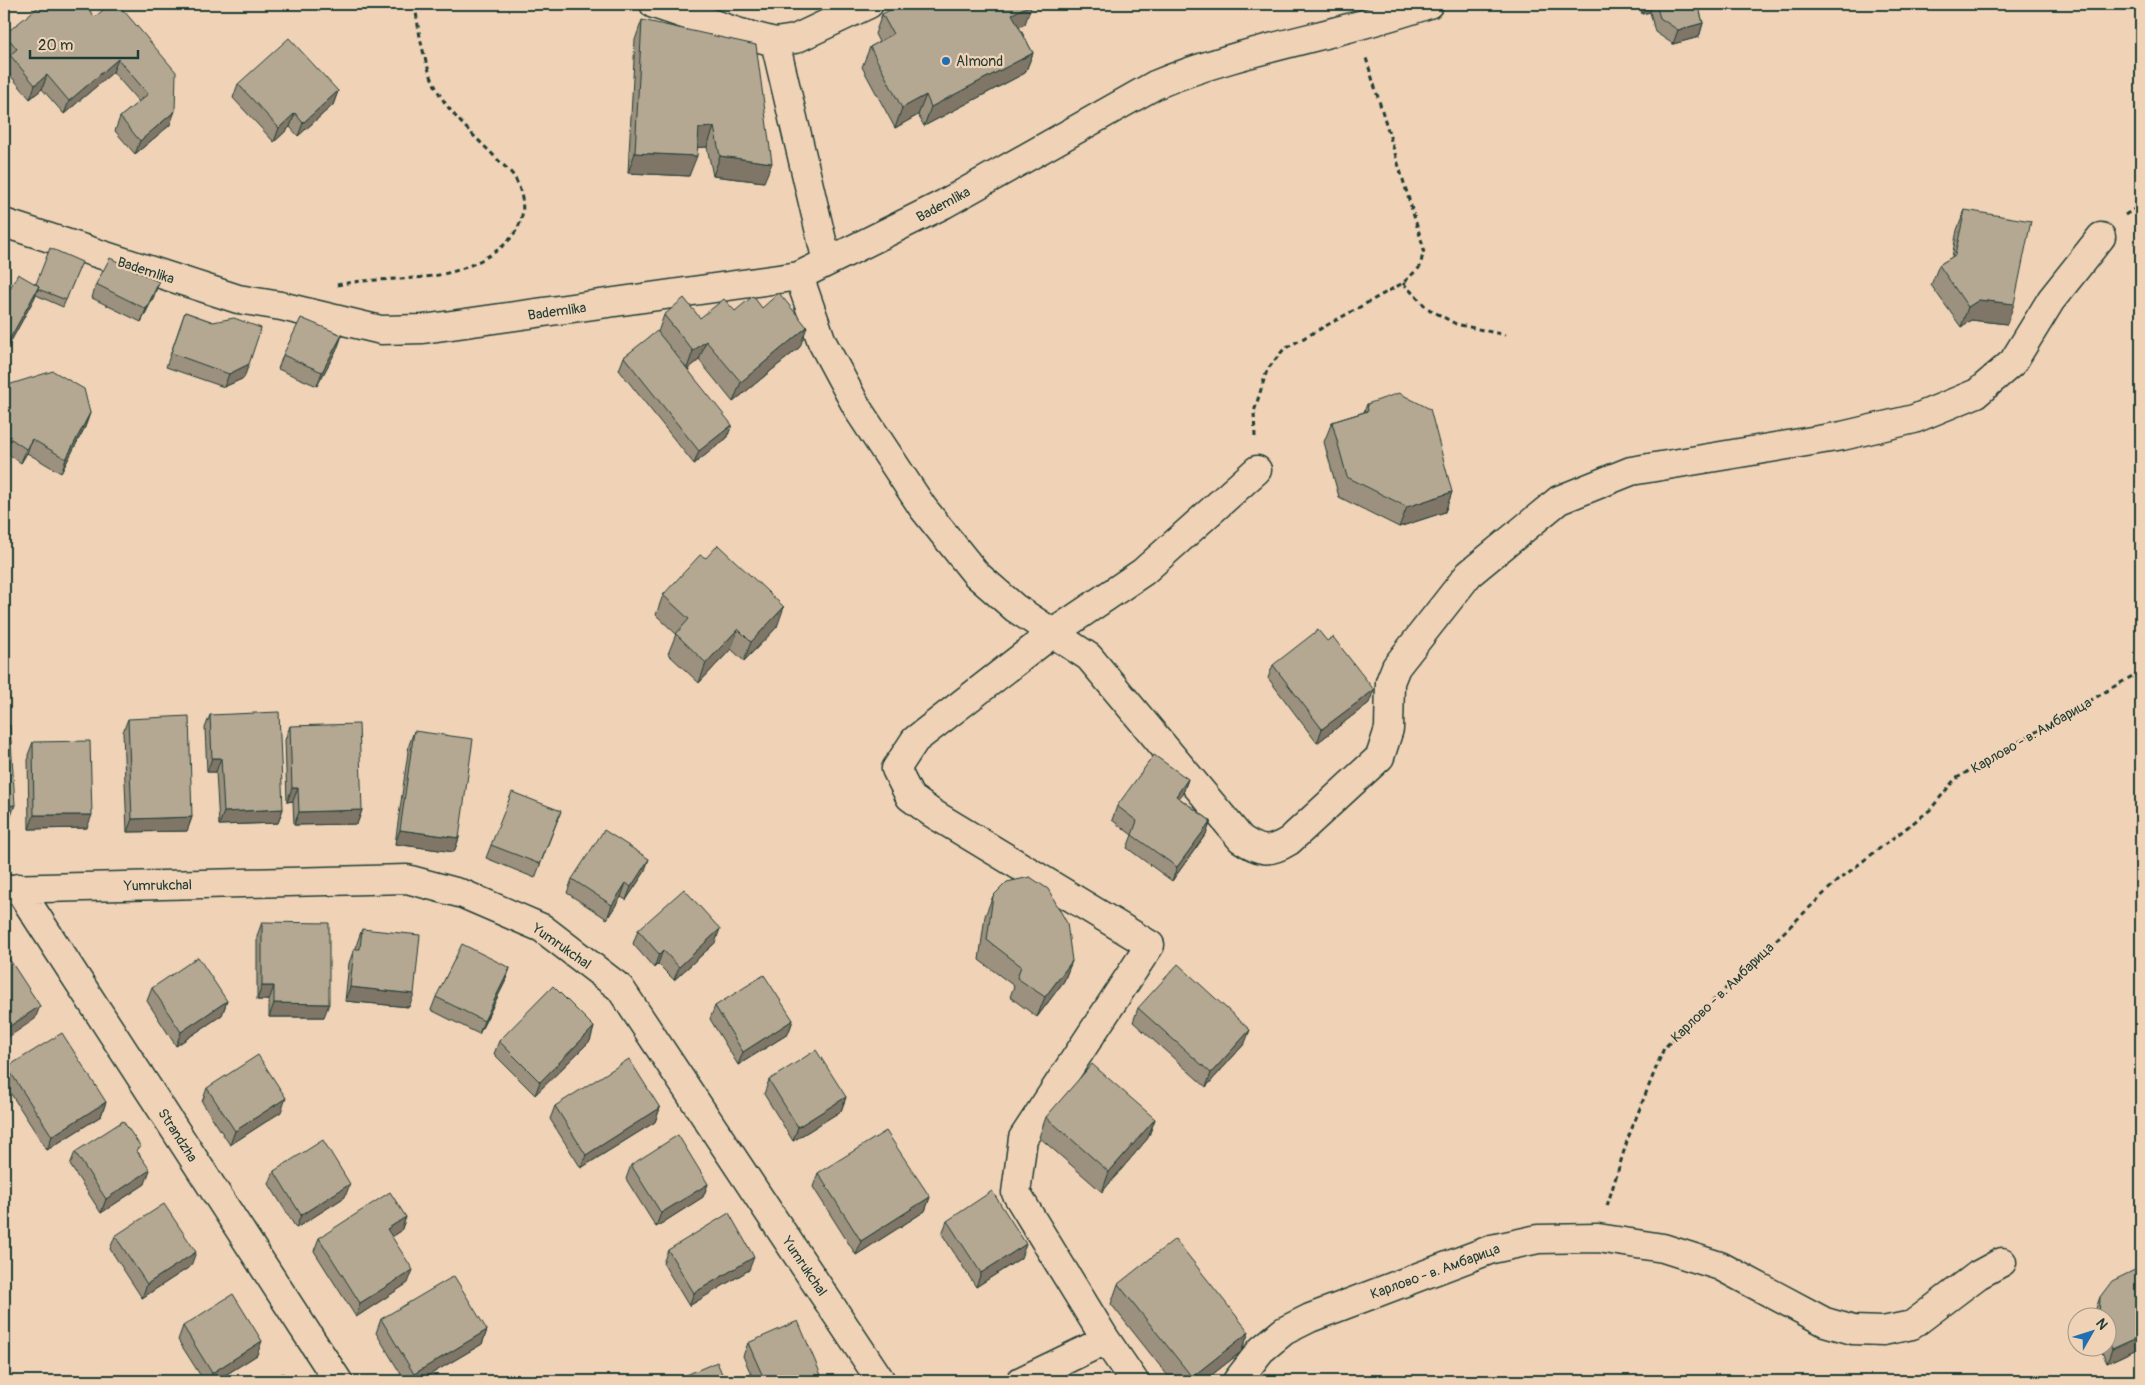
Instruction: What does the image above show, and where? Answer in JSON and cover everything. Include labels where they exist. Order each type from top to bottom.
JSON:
[{"type":"street","points":[[654,4],[737,32],[775,42],[795,38],[869,4]]},
{"type":"street","name":"Bademlika","points":[[4,223],[238,299],[281,306],[380,330],[423,329],[799,276],[944,204],[1155,85],[1191,70],[1394,16],[1429,4]]},
{"type":"street","points":[[775,42],[827,262]]},
{"type":"street","points":[[799,276],[822,342],[840,377],[859,411],[923,508],[976,574],[1015,608],[1089,657],[1240,839],[1259,850],[1277,849],[1288,841],[1380,757],[1389,729],[1390,682],[1396,667],[1470,574],[1558,500],[1630,471],[1851,434],[1914,419],[1978,393],[2013,362],[2051,300],[2101,237]]},
{"type":"street","points":[[1134,1381],[1106,1340],[1016,1193],[1017,1173],[1023,1138],[1150,945],[932,814],[910,797],[896,769],[915,740],[1053,633],[1143,572],[1256,470]]},
{"type":"street","name":"Yumrukchal","points":[[11,889],[407,879],[463,894],[542,928],[620,988],[881,1381]]},
{"type":"street","name":"Strandzha","points":[[11,889],[338,1381]]},
{"type":"street","points":[[1598,1238],[1663,1248],[1720,1266],[1825,1322],[1852,1330],[1883,1331],[1912,1325],[1978,1275],[2002,1262]]},
{"type":"street","name":"Карлово - в. Амбарица","points":[[1236,1381],[1261,1350],[1284,1331],[1310,1318],[1492,1249],[1538,1239],[1598,1238]]},
{"type":"street","points":[[1021,1381],[1106,1340]]},
{"type":"path","points":[[331,288],[339,284],[404,278],[456,270],[491,256],[515,235],[524,208],[516,179],[466,128],[440,95],[426,65],[415,4]]},
{"type":"path","points":[[1256,470],[1254,412],[1267,370],[1284,349],[1403,283],[1420,267],[1424,249],[1356,26]]},
{"type":"path","points":[[1403,283],[1427,308],[1456,324],[1505,335]]},
{"type":"path","name":"Карлово - в. Амбарица","points":[[1598,1238],[1628,1138],[1664,1048],[1837,881],[1930,810],[1955,779],[2141,671]]},
{"type":"building","points":[[42,4],[84,4],[95,17],[110,4],[118,4],[176,72],[175,111],[140,141],[120,117],[148,94],[118,59],[69,101],[47,75],[35,85],[10,55],[17,49],[5,34]]},
{"type":"building","name":"Almond","points":[[902,4],[1032,4],[1012,14],[1033,53],[931,107],[926,95],[902,108],[870,47],[893,34],[882,14]]},
{"type":"building","points":[[1656,4],[1698,4],[1703,23],[1678,30],[1660,18]]},
{"type":"building","points":[[642,20],[756,45],[772,163],[720,156],[714,127],[699,128],[697,156],[635,153]]},
{"type":"building","points":[[289,38],[338,91],[303,123],[295,113],[279,128],[238,84]]},
{"type":"building","points":[[1965,210],[2031,221],[2014,304],[1979,300],[1968,307],[1939,265],[1955,255]]},
{"type":"building","points":[[50,248],[82,262],[66,300],[38,289],[39,286],[36,284]]},
{"type":"building","points":[[110,258],[159,282],[146,309],[96,284]]},
{"type":"building","points":[[18,274],[39,286],[7,344],[4,342],[4,299]]},
{"type":"building","points":[[779,293],[807,327],[741,382],[706,341],[693,351],[664,315],[684,298],[700,318],[724,299],[735,311],[753,296],[762,308]]},
{"type":"building","points":[[185,312],[213,322],[234,318],[261,328],[249,364],[229,374],[171,353]]},
{"type":"building","points":[[301,318],[342,335],[322,372],[283,355]]},
{"type":"building","points":[[657,331],[732,425],[699,451],[624,357]]},
{"type":"building","points":[[53,371],[84,389],[90,413],[66,459],[32,439],[26,449],[4,434],[4,396],[11,384]]},
{"type":"building","points":[[1399,393],[1430,409],[1452,492],[1407,507],[1347,477],[1332,422],[1368,411],[1367,404]]},
{"type":"building","points":[[718,545],[784,607],[751,642],[738,629],[706,663],[676,634],[689,619],[663,595],[700,555],[706,558]]},
{"type":"building","points":[[1318,630],[1327,641],[1333,637],[1374,690],[1322,729],[1273,665]]},
{"type":"building","points":[[279,712],[283,809],[224,812],[221,758],[212,758],[210,715]]},
{"type":"building","points":[[189,716],[192,817],[132,819],[128,719]]},
{"type":"building","points":[[359,724],[362,810],[299,812],[298,788],[292,788],[290,726]]},
{"type":"building","points":[[10,725],[15,805],[4,806],[4,726]]},
{"type":"building","points":[[414,731],[473,739],[459,838],[400,830]]},
{"type":"building","points":[[90,741],[92,815],[34,815],[33,742]]},
{"type":"building","points":[[1154,755],[1188,779],[1176,796],[1211,821],[1177,867],[1132,835],[1137,821],[1117,806]]},
{"type":"building","points":[[512,792],[561,811],[540,864],[491,845]]},
{"type":"building","points":[[604,830],[649,859],[631,887],[626,883],[612,905],[572,879]]},
{"type":"building","points":[[1030,877],[1048,889],[1067,923],[1072,961],[1045,997],[1017,978],[1021,966],[987,940],[993,896],[1007,882]]},
{"type":"building","points":[[684,889],[720,929],[679,967],[663,950],[659,954],[638,930]]},
{"type":"building","points":[[262,922],[329,923],[329,1004],[274,1003],[274,986],[262,986]]},
{"type":"building","points":[[362,929],[420,935],[414,994],[350,987],[354,949],[360,949]]},
{"type":"building","points":[[462,944],[510,968],[484,1021],[436,997]]},
{"type":"building","points":[[4,951],[40,1006],[4,1030]]},
{"type":"building","points":[[198,957],[227,1001],[181,1032],[152,988]]},
{"type":"building","points":[[1178,964],[1250,1030],[1211,1073],[1138,1008]]},
{"type":"building","points":[[764,975],[793,1020],[743,1052],[715,1006]]},
{"type":"building","points":[[553,986],[594,1027],[540,1082],[499,1041]]},
{"type":"building","points":[[62,1033],[106,1102],[52,1136],[7,1067]]},
{"type":"building","points":[[816,1050],[846,1097],[798,1127],[769,1080]]},
{"type":"building","points":[[258,1055],[286,1098],[235,1131],[207,1088]]},
{"type":"building","points":[[629,1059],[660,1108],[586,1155],[555,1106]]},
{"type":"building","points":[[1092,1064],[1155,1119],[1109,1172],[1046,1117]]},
{"type":"building","points":[[123,1121],[141,1147],[136,1150],[150,1170],[106,1199],[75,1152]]},
{"type":"building","points":[[886,1131],[930,1197],[861,1241],[818,1173]]},
{"type":"building","points":[[678,1135],[708,1184],[661,1213],[631,1165]]},
{"type":"building","points":[[323,1140],[350,1184],[301,1215],[274,1171]]},
{"type":"building","points":[[992,1191],[1026,1244],[981,1273],[947,1221]]},
{"type":"building","points":[[390,1192],[406,1217],[387,1229],[413,1270],[360,1303],[319,1238]]},
{"type":"building","points":[[164,1204],[196,1252],[147,1284],[115,1236]]},
{"type":"building","points":[[729,1213],[754,1257],[694,1293],[668,1250]]},
{"type":"building","points":[[1175,1239],[1249,1332],[1192,1377],[1118,1284]]},
{"type":"building","points":[[2141,1267],[2141,1336],[2118,1346],[2118,1308],[2099,1308],[2100,1297],[2112,1281]]},
{"type":"building","points":[[454,1276],[487,1330],[414,1374],[381,1319]]},
{"type":"building","points":[[233,1294],[262,1341],[212,1373],[183,1326]]},
{"type":"building","points":[[798,1321],[821,1375],[806,1381],[765,1381],[748,1343]]},
{"type":"building","points":[[717,1362],[725,1381],[672,1381]]},
{"type":"building","points":[[283,1373],[288,1381],[271,1381]]},
{"type":"place","name":"Almond","points":[[946,61]]}]
